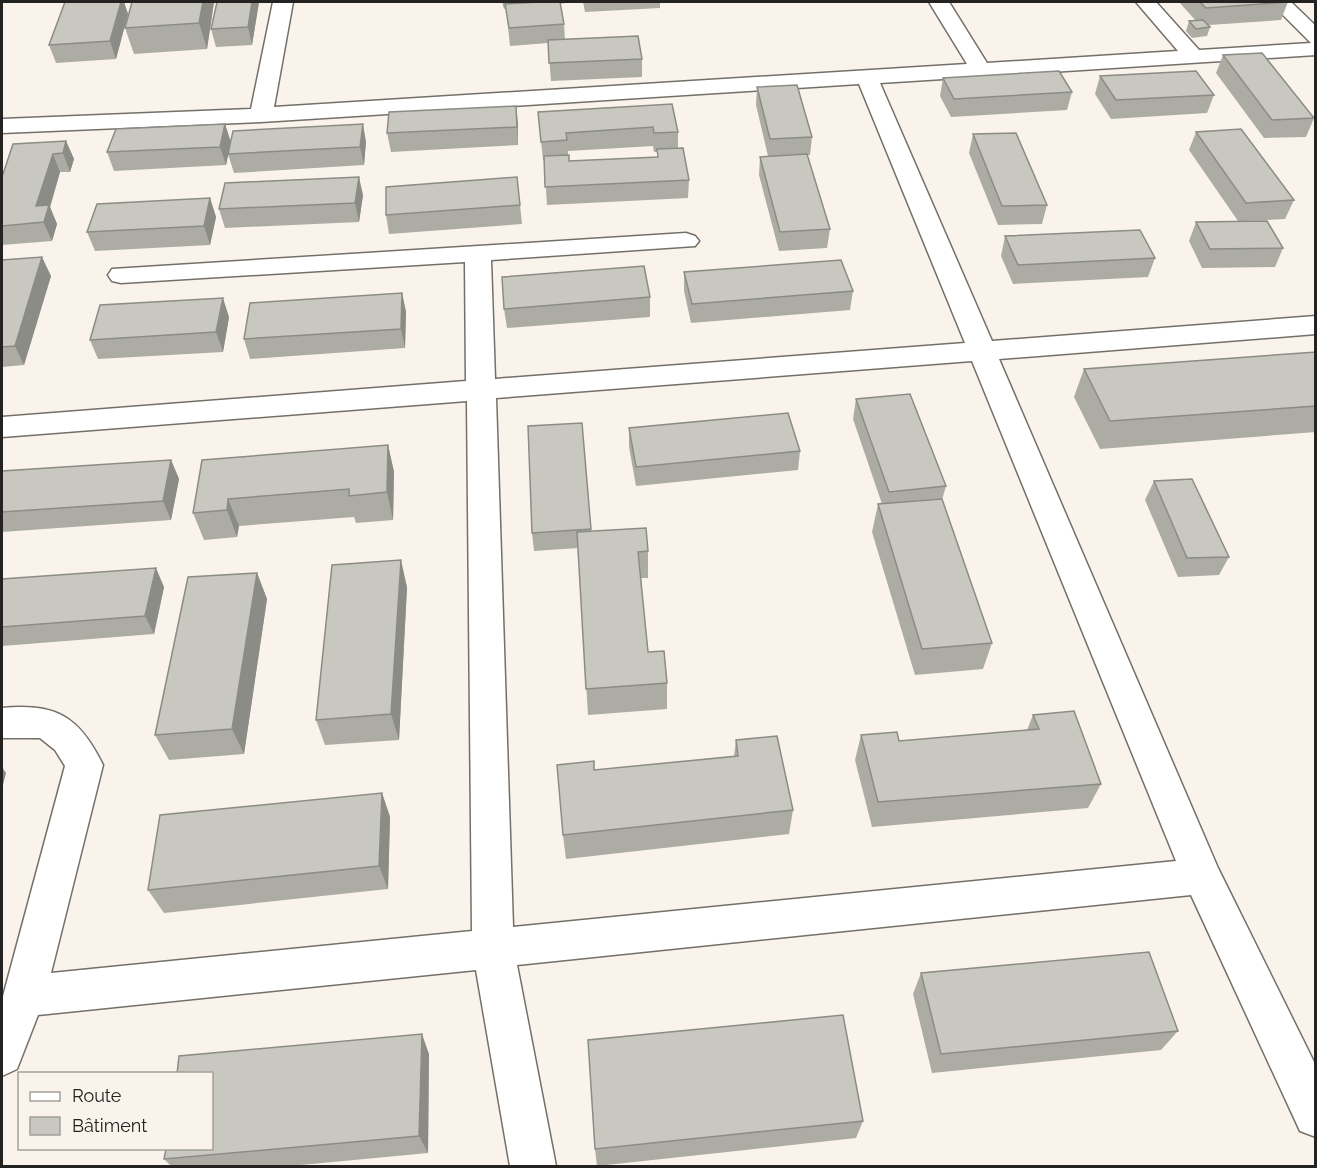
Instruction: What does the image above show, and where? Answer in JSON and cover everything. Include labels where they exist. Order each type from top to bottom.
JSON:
[{"type":"street","points":[[261,115],[283,2]]},
{"type":"street","points":[[939,2],[981,70]]},
{"type":"street","points":[[1146,2],[1194,57]]},
{"type":"street","points":[[1280,2],[1316,38]]},
{"type":"street","points":[[2,126],[261,115],[1316,49]]},
{"type":"street","points":[[867,77],[1202,876],[1316,1115]]},
{"type":"street","points":[[121,275],[686,241]]},
{"type":"street","points":[[478,254],[493,948],[533,1167]]},
{"type":"street","points":[[2,427],[1316,324]]},
{"type":"street","points":[[2,723],[19,721],[51,723],[69,738],[84,765],[24,996],[2,1054]]},
{"type":"street","points":[[24,996],[1202,876]]},
{"type":"building","points":[[65,2],[121,2],[110,41],[49,45]]},
{"type":"building","points":[[132,2],[203,2],[199,23],[125,28]]},
{"type":"building","points":[[217,2],[252,2],[248,27],[211,29]]},
{"type":"building","points":[[560,2],[564,24],[509,28],[505,4]]},
{"type":"building","points":[[1200,2],[1288,2],[1206,8]]},
{"type":"building","points":[[1203,20],[1210,27],[1196,29],[1189,21]]},
{"type":"building","points":[[638,36],[642,59],[549,63],[548,40]]},
{"type":"building","points":[[1262,53],[1314,118],[1272,120],[1223,55]]},
{"type":"building","points":[[1059,71],[1072,92],[954,99],[943,78]]},
{"type":"building","points":[[1196,71],[1214,95],[1116,100],[1100,76]]},
{"type":"building","points":[[797,85],[812,137],[770,139],[757,87]]},
{"type":"building","points":[[672,104],[678,132],[654,133],[653,127],[566,133],[567,140],[541,142],[538,112]]},
{"type":"building","points":[[516,106],[517,127],[387,133],[389,112]]},
{"type":"building","points":[[225,124],[220,147],[107,152],[116,129]]},
{"type":"building","points":[[363,124],[360,147],[228,154],[233,131]]},
{"type":"building","points":[[1241,129],[1294,200],[1246,203],[1196,132]]},
{"type":"building","points":[[1016,133],[1047,205],[1002,206],[973,134]]},
{"type":"building","points":[[66,141],[63,153],[53,154],[36,206],[49,205],[44,222],[2,226],[2,177],[13,144]]},
{"type":"building","points":[[683,148],[689,180],[545,187],[544,156],[569,155],[569,161],[658,157],[657,149]]},
{"type":"building","points":[[807,154],[830,229],[780,232],[760,157]]},
{"type":"building","points":[[359,177],[355,203],[219,209],[225,183]]},
{"type":"building","points":[[517,177],[520,205],[386,215],[386,187]]},
{"type":"building","points":[[210,198],[204,226],[87,232],[97,204]]},
{"type":"building","points":[[1267,221],[1283,248],[1210,249],[1196,222]]},
{"type":"building","points":[[1140,230],[1155,258],[1018,265],[1005,236]]},
{"type":"building","points":[[42,257],[15,346],[2,347],[2,260]]},
{"type":"building","points":[[841,260],[853,291],[692,304],[684,272]]},
{"type":"building","points":[[644,266],[650,297],[504,309],[502,277]]},
{"type":"building","points":[[402,293],[401,329],[244,339],[250,303]]},
{"type":"building","points":[[223,298],[216,332],[90,340],[100,305]]},
{"type":"building","points":[[1316,352],[1316,406],[1110,421],[1084,369]]},
{"type":"building","points":[[910,394],[946,486],[889,492],[856,399]]},
{"type":"building","points":[[788,413],[800,451],[636,467],[629,428]]},
{"type":"building","points":[[582,423],[591,529],[532,533],[528,426]]},
{"type":"building","points":[[388,445],[387,492],[349,496],[349,489],[228,499],[227,510],[193,513],[202,460]]},
{"type":"building","points":[[171,460],[163,501],[2,512],[2,471]]},
{"type":"building","points":[[1192,479],[1229,557],[1187,558],[1154,481]]},
{"type":"building","points":[[942,499],[992,643],[922,649],[878,504]]},
{"type":"building","points":[[646,528],[648,551],[638,552],[648,652],[664,651],[667,683],[586,689],[577,532]]},
{"type":"building","points":[[401,560],[391,714],[316,720],[332,565]]},
{"type":"building","points":[[156,568],[145,616],[2,627],[2,579]]},
{"type":"building","points":[[257,573],[232,729],[155,735],[188,577]]},
{"type":"building","points":[[1074,711],[1101,784],[878,802],[861,735],[897,732],[899,741],[1039,729],[1033,715]]},
{"type":"building","points":[[777,736],[793,810],[563,835],[557,765],[594,761],[594,770],[738,756],[736,740]]},
{"type":"building","points":[[382,793],[379,866],[148,890],[160,815]]},
{"type":"building","points":[[1149,952],[1178,1031],[941,1054],[921,973]]},
{"type":"building","points":[[843,1015],[863,1121],[595,1149],[588,1040]]},
{"type":"building","points":[[422,1034],[419,1136],[164,1159],[166,1150],[213,1150],[213,1072],[177,1072],[179,1056]]}]
